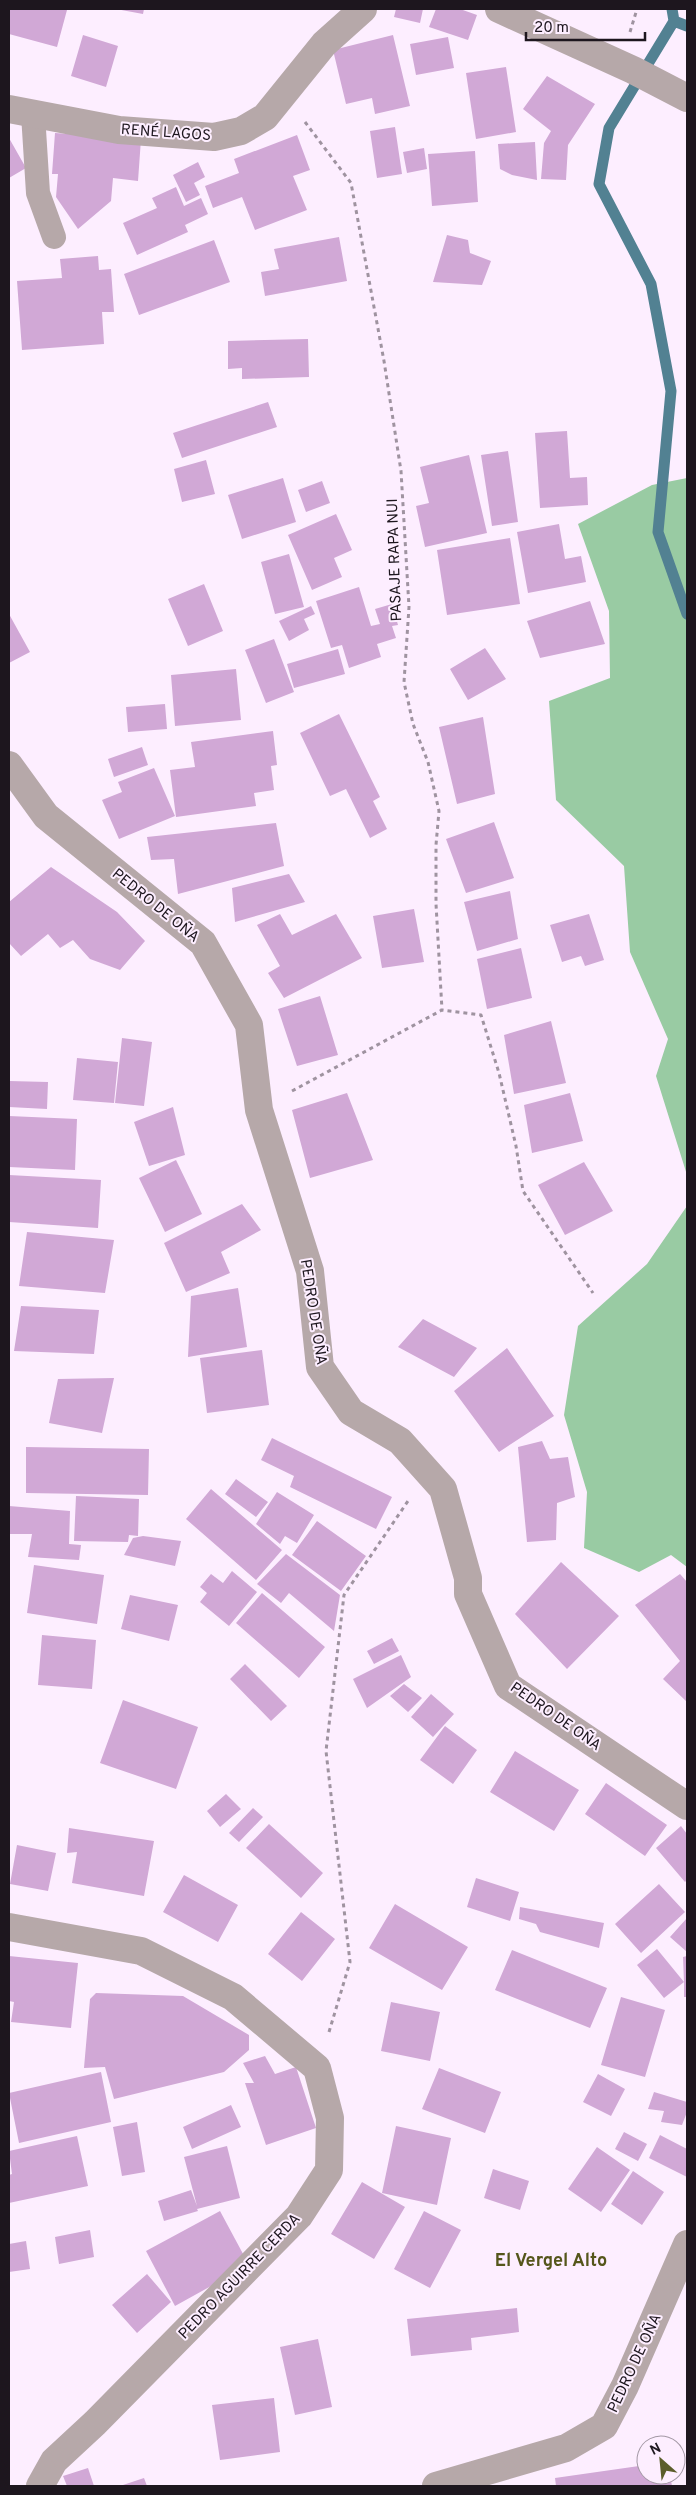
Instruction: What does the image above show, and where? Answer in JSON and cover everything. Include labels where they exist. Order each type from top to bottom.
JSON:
[{"type":"street","name":"RENÉ LAGOS","points":[[21,112],[119,130],[214,137],[241,132],[265,117],[324,44],[363,9]]},
{"type":"street","points":[[498,9],[633,70],[680,94]]},
{"type":"street","name":"PEDRO DE OÑA","points":[[9,765],[46,816],[204,943],[250,1025],[259,1110],[310,1271],[320,1367],[351,1412],[400,1441],[443,1489],[468,1578],[468,1594],[508,1686],[687,1806]]},
{"type":"street","points":[[9,1927],[141,1951],[233,1997],[317,2068]]},
{"type":"street","name":"PEDRO AGUIRRE CERDA","points":[[40,2486],[54,2461],[95,2423],[298,2216],[329,2170],[330,2118],[317,2068]]},
{"type":"street","name":"PEDRO DE OÑA","points":[[436,2486],[566,2448],[604,2426],[626,2386],[687,2244]]},
{"type":"lane","points":[[21,112],[38,194],[54,237]]},
{"type":"path","name":"PASAJE RAPA NUI","points":[[307,122],[351,183],[384,361],[398,453],[409,607],[404,682],[413,724],[428,762],[439,812],[436,845],[436,904],[442,1010]]},
{"type":"path","points":[[259,1110],[442,1010],[481,1015],[503,1091],[516,1146],[523,1192],[593,1293]]},
{"type":"path","points":[[317,2068],[350,1962],[326,1750],[344,1595],[428,1473]]},
{"type":"green space","points":[[687,478],[687,1175],[656,1076],[668,1039],[630,952],[624,866],[556,800],[549,701],[610,678],[609,611],[578,524],[652,485]]},
{"type":"green space","points":[[687,1206],[687,1567],[671,1555],[639,1572],[584,1548],[587,1492],[564,1415],[578,1326],[647,1264]]},
{"type":"building","points":[[9,9],[67,10],[57,47],[9,34]]},
{"type":"building","points":[[116,9],[144,9],[143,14]]},
{"type":"building","points":[[396,9],[423,9],[420,23],[394,17]]},
{"type":"building","points":[[436,9],[460,9],[477,15],[468,40],[429,27]]},
{"type":"building","points":[[83,35],[118,46],[106,87],[71,76]]},
{"type":"building","points":[[393,35],[410,106],[375,114],[372,98],[346,104],[333,50]]},
{"type":"building","points":[[448,37],[454,68],[416,75],[410,44]]},
{"type":"building","points":[[506,67],[516,132],[476,139],[466,73]]},
{"type":"building","points":[[547,76],[595,104],[568,145],[566,180],[541,179],[544,143],[551,131],[523,109]]},
{"type":"building","points":[[395,127],[402,174],[377,178],[370,131]]},
{"type":"building","points":[[55,133],[141,139],[138,181],[113,178],[111,201],[78,229],[56,197],[58,174],[52,174]]},
{"type":"building","points":[[297,135],[310,170],[293,176],[307,210],[255,230],[242,197],[213,208],[205,186],[239,173],[234,159]]},
{"type":"building","points":[[9,138],[26,168],[9,178]]},
{"type":"building","points":[[535,142],[537,180],[512,175],[500,169],[498,144]]},
{"type":"building","points":[[424,148],[427,169],[407,173],[403,152]]},
{"type":"building","points":[[475,151],[478,202],[432,206],[428,154]]},
{"type":"building","points":[[198,162],[205,177],[194,183],[200,195],[186,202],[173,175]]},
{"type":"building","points":[[176,187],[184,206],[201,198],[208,214],[185,225],[188,232],[137,255],[123,223],[157,208],[152,198]]},
{"type":"building","points":[[447,235],[468,240],[470,253],[491,261],[482,285],[433,282]]},
{"type":"building","points":[[339,237],[347,281],[265,296],[261,272],[279,269],[274,249]]},
{"type":"building","points":[[214,240],[230,282],[139,315],[124,274]]},
{"type":"building","points":[[98,256],[99,270],[111,269],[114,312],[102,312],[104,344],[22,350],[17,281],[62,278],[60,259]]},
{"type":"building","points":[[308,339],[309,377],[242,379],[242,368],[228,369],[228,341]]},
{"type":"building","points":[[268,402],[277,427],[182,458],[173,433]]},
{"type":"building","points":[[567,431],[570,478],[587,477],[588,505],[540,508],[535,433]]},
{"type":"building","points":[[508,451],[518,522],[492,526],[481,455]]},
{"type":"building","points":[[469,455],[487,533],[425,547],[416,506],[429,503],[420,467]]},
{"type":"building","points":[[206,460],[215,494],[182,502],[174,469]]},
{"type":"building","points":[[283,478],[296,522],[242,539],[228,495]]},
{"type":"building","points":[[322,481],[330,503],[306,512],[298,490]]},
{"type":"building","points":[[336,514],[352,550],[334,558],[342,577],[312,590],[288,535]]},
{"type":"building","points":[[559,524],[565,559],[581,556],[586,582],[528,593],[517,532]]},
{"type":"building","points":[[510,538],[520,604],[447,615],[437,550]]},
{"type":"building","points":[[289,554],[304,607],[275,614],[261,562]]},
{"type":"building","points":[[204,584],[223,631],[188,646],[168,599]]},
{"type":"building","points":[[359,587],[371,626],[380,624],[375,609],[392,604],[398,625],[392,626],[396,638],[377,644],[381,657],[349,668],[342,645],[331,648],[316,601]]},
{"type":"building","points":[[590,601],[605,644],[540,658],[527,621]]},
{"type":"building","points":[[311,606],[315,614],[304,619],[309,630],[289,641],[279,621]]},
{"type":"building","points":[[9,614],[30,652],[9,663]]},
{"type":"building","points":[[274,639],[294,692],[266,703],[245,650]]},
{"type":"building","points":[[485,648],[506,679],[468,700],[450,669]]},
{"type":"building","points":[[338,649],[345,674],[294,688],[287,664]]},
{"type":"building","points":[[236,669],[241,720],[175,726],[171,675]]},
{"type":"building","points":[[165,704],[167,729],[128,732],[126,707]]},
{"type":"building","points":[[339,714],[380,797],[373,801],[387,829],[370,838],[346,789],[330,796],[300,733]]},
{"type":"building","points":[[483,717],[495,794],[457,804],[439,727]]},
{"type":"building","points":[[273,731],[277,765],[271,766],[274,790],[254,793],[256,806],[176,817],[170,770],[195,767],[191,742]]},
{"type":"building","points":[[142,747],[148,765],[114,777],[108,759]]},
{"type":"building","points":[[154,768],[175,816],[119,839],[102,800],[122,792],[118,782]]},
{"type":"building","points":[[494,822],[514,878],[466,893],[446,839]]},
{"type":"building","points":[[276,823],[284,866],[178,894],[174,859],[151,860],[147,837]]},
{"type":"building","points":[[51,867],[117,912],[145,941],[120,970],[90,959],[73,940],[60,948],[48,934],[21,956],[9,943],[9,902]]},
{"type":"building","points":[[289,874],[305,902],[235,922],[232,888]]},
{"type":"building","points":[[510,891],[518,939],[477,951],[464,902]]},
{"type":"building","points":[[414,909],[424,962],[382,968],[373,916]]},
{"type":"building","points":[[280,914],[292,935],[336,914],[362,958],[284,998],[268,973],[280,966],[257,925]]},
{"type":"building","points":[[589,914],[604,960],[585,966],[581,956],[562,962],[550,925]]},
{"type":"building","points":[[521,948],[532,998],[487,1009],[477,959]]},
{"type":"building","points":[[320,996],[338,1055],[297,1066],[278,1009]]},
{"type":"building","points":[[551,1021],[566,1083],[514,1094],[504,1035]]},
{"type":"building","points":[[122,1038],[152,1042],[144,1106],[115,1103]]},
{"type":"building","points":[[77,1058],[118,1062],[114,1103],[73,1100]]},
{"type":"building","points":[[9,1081],[48,1082],[47,1109],[9,1107]]},
{"type":"building","points":[[347,1093],[373,1160],[310,1178],[292,1110]]},
{"type":"building","points":[[570,1093],[583,1141],[532,1153],[524,1105]]},
{"type":"building","points":[[173,1107],[185,1155],[149,1166],[134,1122]]},
{"type":"building","points":[[9,1116],[77,1119],[75,1170],[9,1167]]},
{"type":"building","points":[[176,1160],[202,1214],[165,1232],[139,1178]]},
{"type":"building","points":[[584,1162],[613,1211],[565,1235],[538,1185]]},
{"type":"building","points":[[9,1175],[101,1180],[98,1228],[9,1222]]},
{"type":"building","points":[[242,1204],[261,1230],[221,1252],[230,1273],[186,1292],[164,1243]]},
{"type":"building","points":[[27,1232],[114,1240],[105,1293],[19,1286]]},
{"type":"building","points":[[238,1288],[247,1347],[188,1357],[191,1296]]},
{"type":"building","points":[[21,1306],[99,1310],[94,1354],[14,1351]]},
{"type":"building","points":[[423,1319],[477,1348],[454,1377],[398,1347]]},
{"type":"building","points":[[507,1348],[554,1416],[499,1452],[454,1391]]},
{"type":"building","points":[[262,1350],[269,1405],[207,1413],[200,1358]]},
{"type":"building","points":[[114,1378],[102,1433],[49,1423],[58,1379]]},
{"type":"building","points":[[272,1438],[392,1497],[376,1529],[290,1487],[294,1476],[261,1460]]},
{"type":"building","points":[[542,1441],[550,1459],[568,1457],[575,1497],[557,1503],[556,1540],[527,1542],[518,1447]]},
{"type":"building","points":[[26,1447],[149,1449],[148,1495],[26,1493]]},
{"type":"building","points":[[236,1479],[268,1502],[256,1517],[225,1494]]},
{"type":"building","points":[[211,1489],[282,1550],[256,1580],[186,1519]]},
{"type":"building","points":[[277,1492],[314,1515],[297,1543],[285,1536],[280,1544],[256,1524]]},
{"type":"building","points":[[76,1496],[139,1499],[138,1536],[129,1535],[128,1542],[74,1541]]},
{"type":"building","points":[[9,1506],[70,1511],[69,1544],[81,1545],[79,1560],[28,1557],[32,1534],[9,1534]]},
{"type":"building","points":[[317,1521],[366,1556],[341,1591],[292,1555]]},
{"type":"building","points":[[143,1536],[181,1541],[175,1566],[124,1555],[133,1538]]},
{"type":"building","points":[[286,1554],[340,1595],[334,1631],[289,1593],[281,1603],[257,1584]]},
{"type":"building","points":[[561,1562],[619,1616],[567,1669],[515,1614]]},
{"type":"building","points":[[34,1565],[104,1575],[97,1624],[27,1613]]},
{"type":"building","points":[[232,1571],[257,1592],[229,1626],[200,1602],[207,1593],[200,1587],[211,1574],[223,1583]]},
{"type":"building","points":[[680,1574],[687,1582],[687,1702],[663,1679],[680,1661],[635,1605]]},
{"type":"building","points":[[262,1593],[325,1647],[299,1678],[236,1623]]},
{"type":"building","points":[[130,1595],[178,1605],[169,1641],[121,1629]]},
{"type":"building","points":[[42,1635],[96,1640],[92,1689],[38,1685]]},
{"type":"building","points":[[392,1638],[399,1651],[374,1664],[367,1651]]},
{"type":"building","points":[[401,1655],[411,1677],[367,1708],[353,1679]]},
{"type":"building","points":[[245,1664],[287,1706],[271,1721],[230,1679]]},
{"type":"building","points":[[404,1684],[422,1698],[408,1712],[390,1696]]},
{"type":"building","points":[[431,1694],[454,1714],[433,1737],[411,1717]]},
{"type":"building","points":[[123,1700],[198,1727],[176,1789],[100,1763]]},
{"type":"building","points":[[445,1726],[477,1750],[453,1784],[420,1760]]},
{"type":"building","points":[[515,1751],[579,1790],[554,1831],[490,1792]]},
{"type":"building","points":[[606,1783],[667,1825],[645,1856],[585,1814]]},
{"type":"building","points":[[226,1794],[241,1809],[220,1827],[207,1811]]},
{"type":"building","points":[[253,1808],[263,1817],[239,1842],[229,1833]]},
{"type":"building","points":[[269,1824],[323,1873],[301,1898],[246,1848]]},
{"type":"building","points":[[681,1826],[687,1834],[687,1880],[685,1882],[656,1848]]},
{"type":"building","points":[[69,1828],[154,1841],[144,1896],[72,1883],[77,1852],[67,1853]]},
{"type":"building","points":[[17,1845],[56,1853],[48,1891],[10,1884]]},
{"type":"building","points":[[184,1875],[238,1905],[218,1942],[163,1912]]},
{"type":"building","points":[[476,1878],[519,1892],[510,1921],[467,1907]]},
{"type":"building","points":[[659,1884],[685,1912],[641,1953],[615,1924]]},
{"type":"building","points":[[395,1904],[468,1947],[442,1990],[369,1948]]},
{"type":"building","points":[[520,1907],[604,1923],[599,1948],[540,1932],[536,1924],[519,1919]]},
{"type":"building","points":[[301,1912],[335,1939],[302,1981],[268,1954]]},
{"type":"building","points":[[687,1918],[687,1952],[670,1937]]},
{"type":"building","points":[[657,1949],[684,1982],[664,1998],[637,1965]]},
{"type":"building","points":[[512,1950],[607,1988],[590,2028],[495,1990]]},
{"type":"building","points":[[9,1956],[78,1963],[71,2028],[11,2022],[14,2002],[9,2001]]},
{"type":"building","points":[[687,1956],[687,1997],[684,1997],[683,1957]]},
{"type":"building","points":[[96,1993],[183,1996],[249,2035],[249,2050],[224,2072],[114,2099],[105,2067],[84,2068],[90,1999]]},
{"type":"building","points":[[621,1997],[665,2010],[645,2077],[601,2065]]},
{"type":"building","points":[[391,2002],[440,2012],[430,2061],[381,2051]]},
{"type":"building","points":[[265,2056],[275,2074],[296,2067],[316,2128],[266,2145],[245,2083],[254,2083],[243,2063]]},
{"type":"building","points":[[439,2068],[501,2092],[485,2133],[422,2109]]},
{"type":"building","points":[[101,2072],[111,2122],[19,2143],[9,2093]]},
{"type":"building","points":[[598,2074],[625,2089],[611,2116],[583,2102]]},
{"type":"building","points":[[654,2092],[687,2102],[687,2112],[682,2125],[661,2122],[664,2111],[648,2109]]},
{"type":"building","points":[[231,2105],[241,2127],[192,2149],[183,2127]]},
{"type":"building","points":[[137,2122],[145,2172],[122,2176],[113,2127]]},
{"type":"building","points":[[396,2126],[451,2138],[437,2205],[382,2193]]},
{"type":"building","points":[[624,2132],[647,2144],[638,2161],[615,2149]]},
{"type":"building","points":[[660,2135],[687,2149],[687,2177],[649,2158]]},
{"type":"building","points":[[77,2136],[88,2186],[9,2203],[9,2175],[12,2174],[9,2151]]},
{"type":"building","points":[[227,2146],[240,2198],[197,2209],[198,2211],[164,2221],[158,2201],[191,2190],[197,2206],[184,2157]]},
{"type":"building","points":[[597,2147],[630,2170],[601,2212],[568,2189]]},
{"type":"building","points":[[493,2169],[529,2181],[520,2210],[484,2198]]},
{"type":"building","points":[[633,2171],[664,2192],[642,2225],[611,2204]]},
{"type":"building","points":[[362,2182],[405,2207],[374,2259],[331,2234]]},
{"type":"building","points":[[220,2211],[249,2265],[175,2306],[146,2251]]},
{"type":"building","points":[[424,2211],[461,2230],[430,2288],[394,2269]]},
{"type":"building","points":[[90,2230],[94,2257],[59,2264],[55,2237]]},
{"type":"building","points":[[26,2241],[30,2269],[9,2272],[9,2244]]},
{"type":"building","points":[[147,2274],[171,2302],[137,2333],[112,2305]]},
{"type":"building","points":[[517,2308],[519,2332],[471,2338],[472,2350],[411,2356],[407,2319]]},
{"type":"building","points":[[318,2339],[332,2407],[295,2415],[280,2347]]},
{"type":"building","points":[[274,2398],[280,2452],[220,2460],[212,2405]]},
{"type":"building","points":[[636,2466],[636,2485],[672,2486],[556,2486],[555,2478]]},
{"type":"building","points":[[88,2468],[94,2486],[67,2486],[63,2476]]},
{"type":"building","points":[[144,2478],[147,2486],[120,2486]]},
{"type":"waterway","points":[[672,9],[674,21],[609,128],[599,184],[651,284],[671,391],[658,532],[687,614]]},
{"type":"waterway","points":[[674,21],[687,26]]},
{"type":"district","name":"El Vergel Alto","points":[[551,2260]]}]
